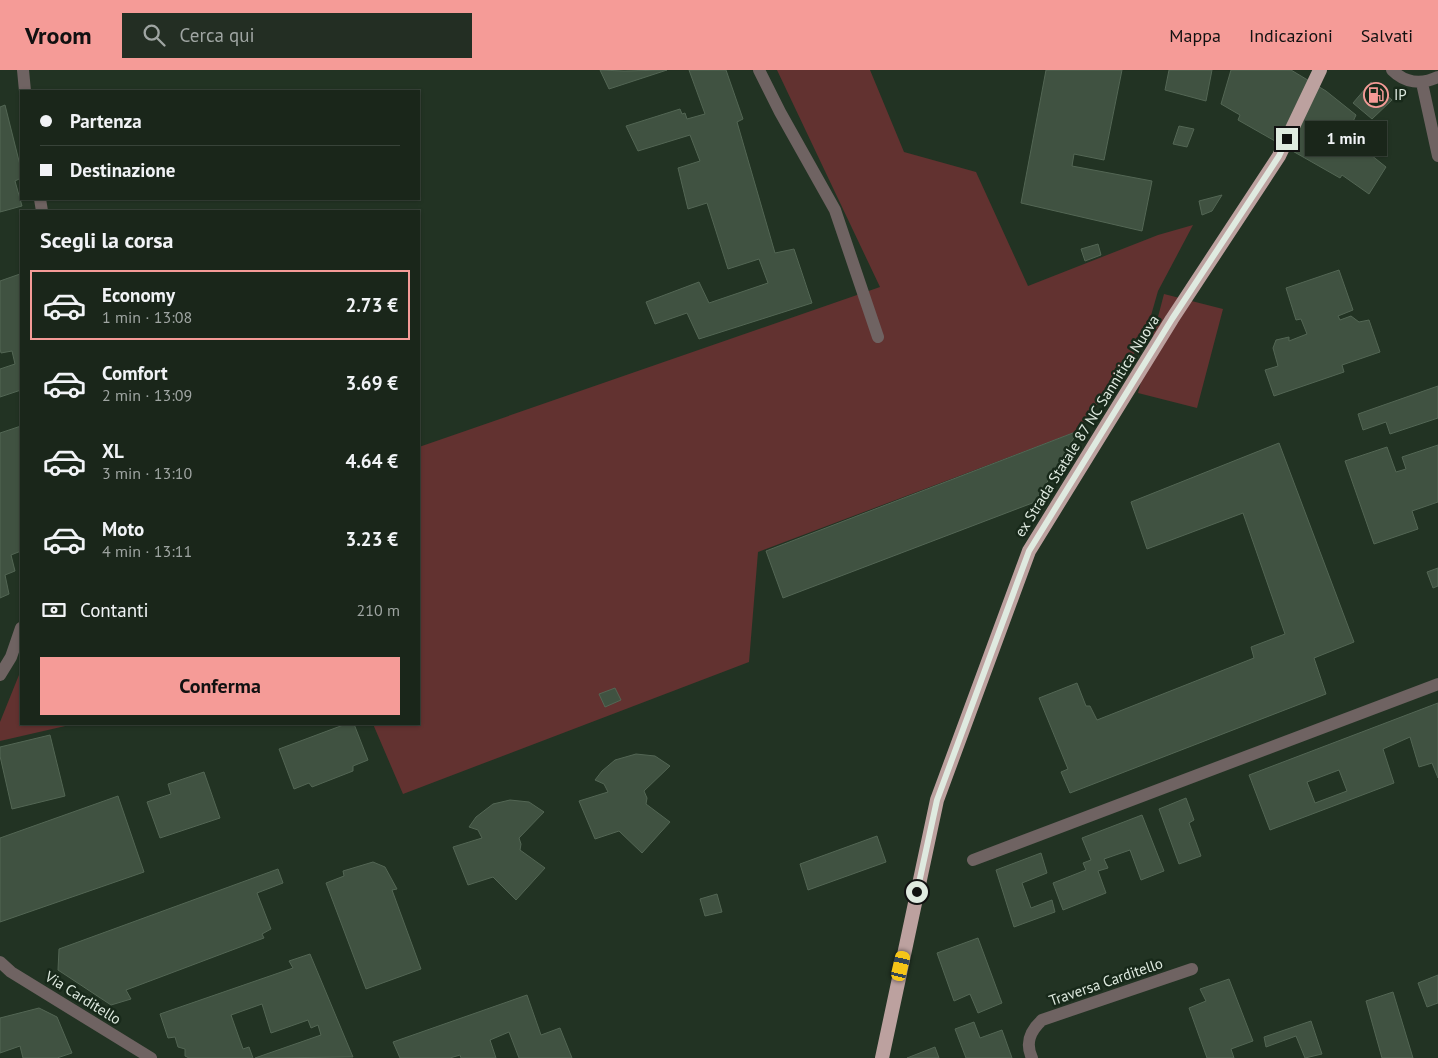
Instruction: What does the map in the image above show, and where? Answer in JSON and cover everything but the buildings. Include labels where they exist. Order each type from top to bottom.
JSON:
[{"type":"highway","name":"ex Strada Statale 87 NC Sannitica Nuova","points":[[882,1058],[937,800],[1029,551],[1172,319],[1279,156],[1320,70]]},
{"type":"street","points":[[23,70],[25,90]]},
{"type":"street","points":[[759,70],[780,112],[835,210],[878,337]]},
{"type":"street","points":[[1392,70],[1405,80],[1422,83],[1438,77]]},
{"type":"street","points":[[1422,83],[1438,156]]},
{"type":"street","points":[[0,676],[20,631]]},
{"type":"street","points":[[973,860],[1438,684]]},
{"type":"street","name":"Via Carditello","points":[[0,962],[18,976],[151,1058]]},
{"type":"street","name":"Traversa Carditello","points":[[1032,1058],[1028,1043],[1030,1034],[1042,1020],[1192,969]]},
{"type":"shaded area","points":[[777,70],[870,70],[904,152],[976,172],[1028,286],[1158,235],[1193,225],[1158,291],[1144,340],[1078,431],[758,552],[749,662],[403,794],[373,725],[420,725],[420,447],[880,287]]},
{"type":"shaded area","points":[[1164,294],[1223,309],[1197,408],[1138,393]]},
{"type":"shaded area","points":[[20,672],[20,725],[70,725],[0,741],[0,722]]},
{"type":"place","name":"IP","points":[[1376,95]]},
{"type":"route","points":[[917,892],[937,800],[1029,551],[1172,319],[1279,156],[1287,139]]}]
